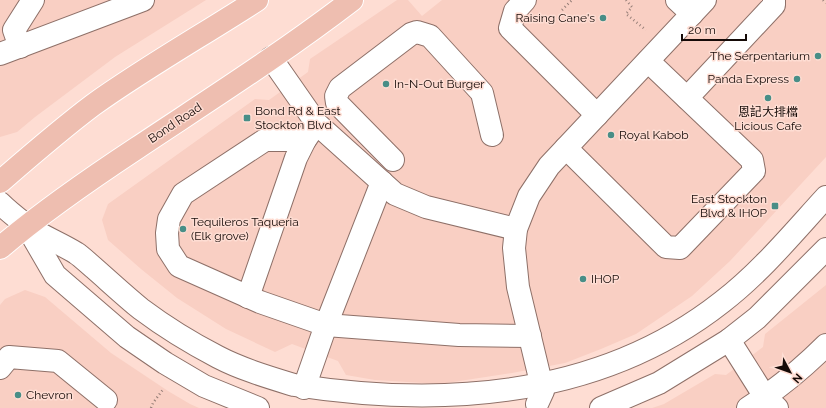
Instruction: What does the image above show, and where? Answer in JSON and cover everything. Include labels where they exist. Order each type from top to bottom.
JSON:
[{"type":"main road","points":[[0,182],[93,105],[161,60],[257,0]]},
{"type":"main road","name":"Bond Road","points":[[0,248],[26,225],[75,189],[271,58],[352,0]]},
{"type":"street","points":[[20,47],[14,30],[33,0]]},
{"type":"street","points":[[0,54],[20,47],[113,5],[143,0]]},
{"type":"street","points":[[525,0],[514,11],[510,28],[597,115]]},
{"type":"street","points":[[687,98],[774,5],[774,0]]},
{"type":"street","points":[[537,400],[530,336],[518,287],[514,248],[516,229],[528,196],[549,166],[648,61],[691,5]]},
{"type":"street","points":[[393,160],[337,103],[336,96],[340,88],[410,34],[417,32],[430,36],[482,93],[492,135]]},
{"type":"street","points":[[271,58],[311,132],[382,182],[395,194],[426,207],[516,229]]},
{"type":"street","points":[[566,148],[666,247],[680,248],[754,171],[752,160],[648,61]]},
{"type":"street","points":[[311,132],[265,140],[182,194],[169,219],[167,233],[168,249],[179,266],[248,296],[326,325],[459,335],[530,336]]},
{"type":"street","points":[[248,296],[296,158],[311,132]]},
{"type":"street","points":[[304,388],[326,325],[382,182]]},
{"type":"street","points":[[0,204],[26,225],[77,254],[141,308],[171,330],[221,359],[265,376],[333,395],[367,400],[414,404],[466,403],[511,397],[537,400],[634,358],[682,331],[722,302],[753,276],[826,197]]},
{"type":"street","points":[[26,225],[55,275],[127,337],[165,363],[204,386],[258,408]]},
{"type":"street","points":[[602,408],[659,383],[729,340],[757,318],[826,249]]},
{"type":"street","points":[[729,340],[763,404],[826,345]]},
{"type":"street","points":[[0,368],[9,357],[58,361],[106,400]]},
{"type":"path","points":[[562,10],[572,0]]},
{"type":"path","points":[[626,0],[632,7],[626,14],[646,30]]},
{"type":"path","points":[[823,0],[826,3]]},
{"type":"path","points":[[151,408],[166,386]]},
{"type":"shaded area","points":[[0,0],[206,0],[115,57],[17,132],[0,137]]},
{"type":"shaded area","points":[[397,0],[408,0],[422,16],[442,0],[826,0],[826,157],[730,261],[692,296],[636,334],[565,363],[440,384],[375,380],[346,375],[338,361],[292,344],[275,352],[226,329],[177,298],[108,240],[102,220],[108,204],[255,99],[269,100],[308,72],[310,59]]},
{"type":"shaded area","points":[[826,285],[826,408],[652,408],[664,404],[715,374],[726,375],[763,347],[765,334]]},
{"type":"shaded area","points":[[25,290],[45,297],[111,353],[168,391],[199,408],[0,408],[0,305],[5,299]]},
{"type":"place","name":"Raising Cane's","points":[[603,18]]},
{"type":"place","name":"The Serpentarium","points":[[818,56]]},
{"type":"place","name":"Panda Express","points":[[797,79]]},
{"type":"place","name":"In-N-Out Burger","points":[[386,84]]},
{"type":"place","name":"恩記大排檔 Licious Cafe","points":[[768,98]]},
{"type":"place","name":"Bond Rd & East Stockton Blvd","points":[[247,118]]},
{"type":"place","name":"Royal Kabob","points":[[611,135]]},
{"type":"place","name":"East Stockton Blvd & IHOP","points":[[775,206]]},
{"type":"place","name":"Tequileros Taqueria (Elk grove)","points":[[183,229]]},
{"type":"place","name":"IHOP","points":[[583,279]]},
{"type":"place","name":"Chevron","points":[[18,395]]}]
